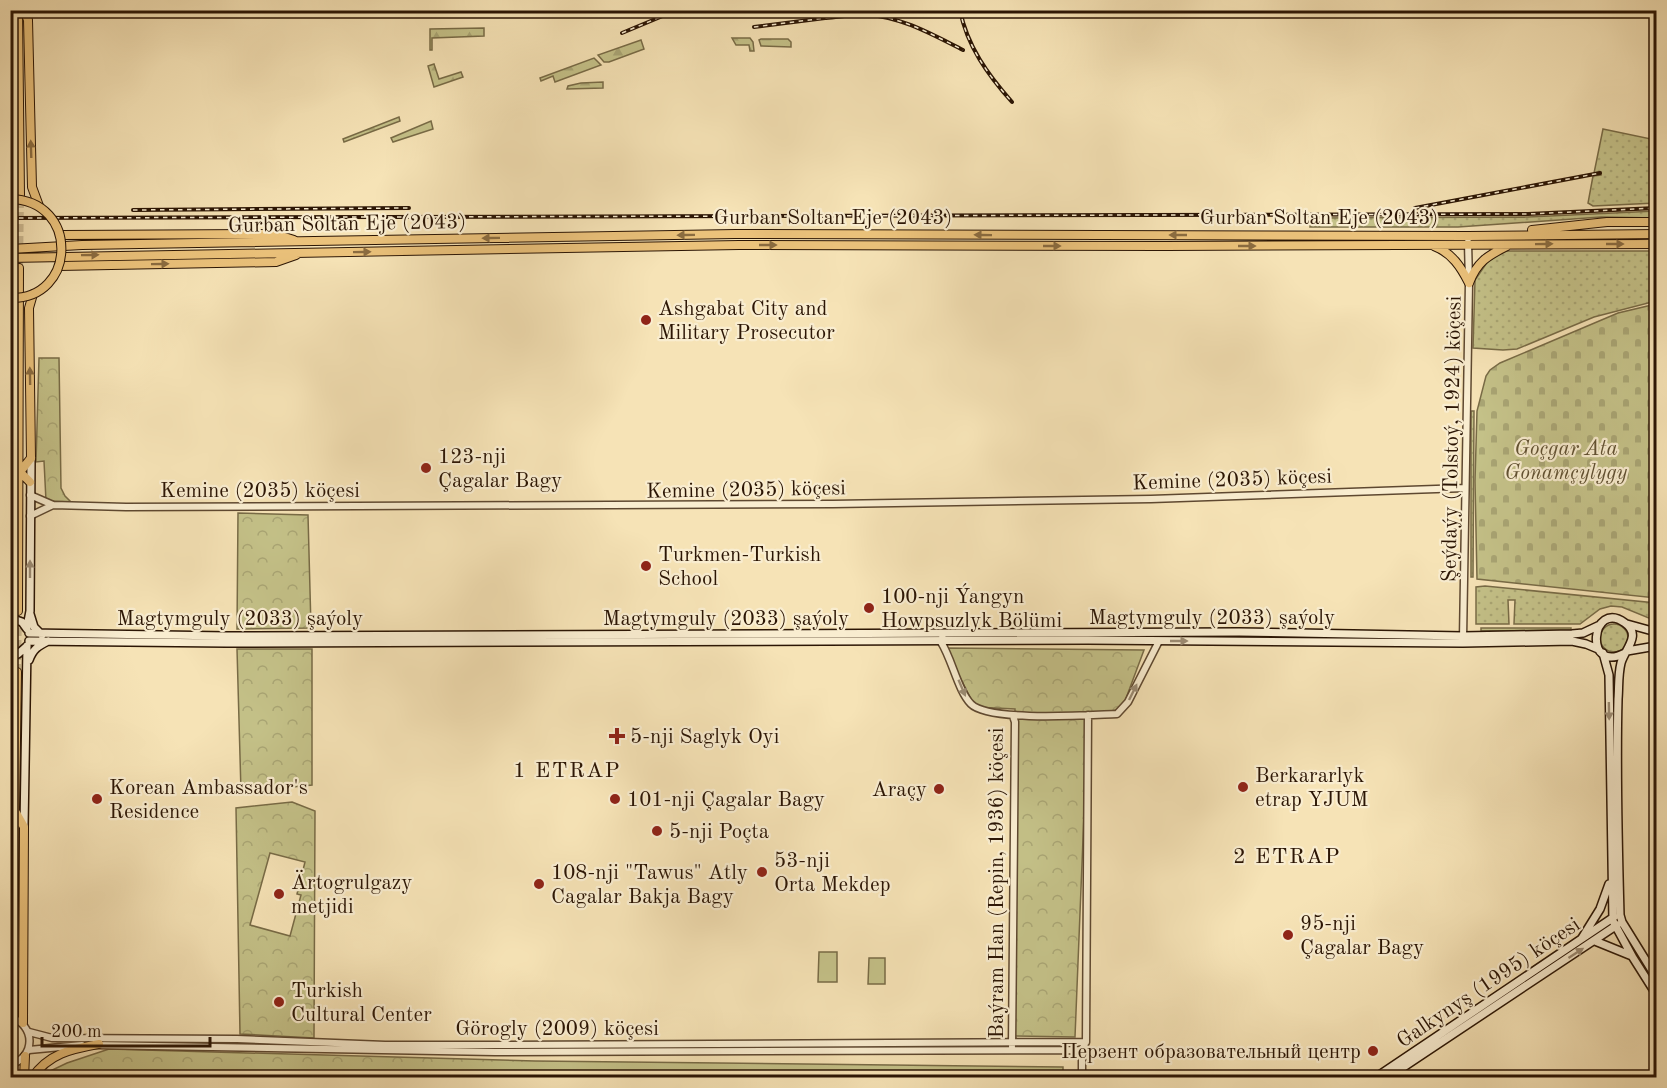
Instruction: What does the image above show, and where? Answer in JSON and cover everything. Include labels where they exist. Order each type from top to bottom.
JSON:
[{"type":"main road","points":[[18,10],[20,195]]},
{"type":"main road","points":[[26,10],[32,187],[39,206]]},
{"type":"main road","points":[[10,199],[29,201],[50,216],[61,235],[62,249],[59,266],[53,277],[33,294],[28,308],[31,435],[30,611],[23,884],[23,1023]]},
{"type":"main road","points":[[1488,235],[1607,222],[1656,222]]},
{"type":"main road","points":[[61,235],[275,234],[301,242]]},
{"type":"main road","name":"Gurban Soltan Eje (2043)","points":[[10,249],[82,245],[735,234],[1468,236],[1656,234]]},
{"type":"main road","points":[[1429,244],[1441,249],[1455,260],[1469,284]]},
{"type":"main road","points":[[1469,284],[1474,270],[1482,261],[1510,244]]},
{"type":"main road","name":"Gurban Soltan Eje (2043)","points":[[10,258],[739,245],[1656,244]]},
{"type":"main road","points":[[59,266],[276,262],[303,253]]},
{"type":"main road","points":[[18,611],[19,268]]},
{"type":"main road","points":[[10,298],[33,294]]},
{"type":"main road","points":[[20,472],[31,458]]},
{"type":"main road","points":[[20,472],[30,482]]},
{"type":"main road","points":[[30,611],[34,627],[42,635]]},
{"type":"main road","points":[[10,618],[22,622],[28,637]]},
{"type":"main road","points":[[1656,632],[1612,619],[1600,625],[1595,636],[1609,677],[1611,875],[1617,920],[1632,956],[1656,994]]},
{"type":"main road","points":[[1627,624],[1632,633],[1632,639],[1619,677],[1617,920],[1656,977]]},
{"type":"main road","name":"Magtymguly (2033) şaýoly","points":[[28,637],[42,635],[942,638],[1159,641],[1463,639],[1583,633],[1600,625]]},
{"type":"main road","name":"Magtymguly (2033) şaýoly","points":[[28,637],[49,640],[227,643],[942,638],[1239,632],[1572,641],[1601,651]]},
{"type":"main road","points":[[10,656],[18,654],[28,637]]},
{"type":"main road","points":[[28,666],[32,652],[49,640]]},
{"type":"main road","points":[[1601,651],[1616,657],[1626,652],[1656,646]]},
{"type":"main road","points":[[11,1014],[17,672]]},
{"type":"main road","points":[[15,810],[24,827]]},
{"type":"main road","points":[[1580,941],[1600,909],[1611,875]]},
{"type":"main road","points":[[13,898],[23,884]]},
{"type":"main road","name":"Galkynyş (1995) köçesi","points":[[1387,1077],[1595,941],[1617,920]]},
{"type":"main road","name":"Galkynyş (1995) köçesi","points":[[1375,1077],[1580,941],[1617,920]]},
{"type":"main road","points":[[1595,941],[1632,956]]},
{"type":"main road","points":[[32,1077],[39,1068],[61,1052],[99,1044]]},
{"type":"main road","points":[[24,1077],[27,1053]]},
{"type":"street","name":"Şeýdaýy (Tolstoý, 1924) köçesi","points":[[1463,639],[1468,236]]},
{"type":"street","name":"Kemine (2035) köçesi","points":[[30,516],[53,505],[126,507],[833,504],[1151,499],[1466,488]]},
{"type":"street","points":[[30,495],[53,505]]},
{"type":"street","points":[[942,638],[963,692],[971,704],[983,711],[1013,716],[1117,714],[1128,702],[1159,641]]},
{"type":"street","points":[[1082,1077],[1082,1050],[1086,1042],[1088,715]]},
{"type":"street","name":"Baýram Han (Repin, 1936) köçesi","points":[[1012,1046],[1015,722],[1013,716]]},
{"type":"street","points":[[11,1014],[23,1023],[29,1032],[30,1043],[27,1053],[12,1072]]},
{"type":"street","name":"Görogly (2009) köçesi","points":[[29,1032],[52,1038],[237,1039],[396,1045],[1012,1046],[1082,1050]]},
{"type":"street","name":"Görogly (2009) köçesi","points":[[27,1053],[52,1046],[99,1044],[495,1052],[1012,1046],[1086,1042]]},
{"type":"green space","points":[[484,28],[484,36],[432,38],[432,50],[430,50],[430,29]]},
{"type":"green space","points":[[732,38],[750,38],[754,51],[750,51],[749,45],[736,45]]},
{"type":"green space","points":[[788,39],[791,47],[761,46],[759,40]]},
{"type":"green space","points":[[641,40],[644,49],[609,62],[604,62],[598,55]]},
{"type":"green space","points":[[594,58],[601,65],[555,82],[553,76],[541,81],[540,78]]},
{"type":"green space","points":[[434,64],[439,79],[461,72],[463,77],[434,87],[428,66]]},
{"type":"green space","points":[[603,82],[603,88],[567,89],[568,86],[581,83]]},
{"type":"green space","points":[[399,117],[400,121],[344,142],[343,139]]},
{"type":"green space","points":[[431,121],[433,129],[393,142],[391,138]]},
{"type":"green space","points":[[1603,129],[1656,140],[1656,203],[1593,206],[1588,203],[1593,176],[1601,175],[1601,172],[1594,173]]},
{"type":"green space","points":[[1656,211],[1656,218],[1601,217],[1458,227],[1310,227],[1311,218],[1528,217]]},
{"type":"green space","points":[[1505,251],[1656,251],[1656,301],[1594,317],[1517,349],[1473,348],[1475,280],[1488,261]]},
{"type":"green space","name":"Goçgar Ata Gonamçylygy","points":[[1656,304],[1656,598],[1477,579],[1475,481],[1477,411],[1486,376],[1500,363],[1618,313]]},
{"type":"green space","points":[[39,358],[59,358],[61,488],[71,502],[46,501],[44,461],[36,462]]},
{"type":"green space","points":[[1471,411],[1474,411],[1473,577],[1471,577]]},
{"type":"green space","points":[[238,513],[308,515],[311,628],[237,629]]},
{"type":"green space","points":[[1476,587],[1656,603],[1656,621],[1622,607],[1611,606],[1600,609],[1580,624],[1514,624],[1515,600],[1508,600],[1509,624],[1476,624]]},
{"type":"green space","points":[[1614,624],[1624,628],[1628,638],[1624,648],[1614,652],[1604,648],[1600,638],[1604,628]]},
{"type":"green space","points":[[1481,628],[1571,628],[1571,630],[1481,631]]},
{"type":"green space","points":[[945,648],[1144,650],[1122,709],[1088,715],[1075,1037],[1012,1036],[1015,709],[975,707]]},
{"type":"green space","points":[[237,649],[312,649],[312,785],[241,792]]},
{"type":"green space","points":[[292,802],[315,811],[314,1038],[240,1034],[236,808]],"holes":[[[270,853],[305,862],[297,894],[301,895],[290,936],[250,925]]]},
{"type":"green space","points":[[819,952],[837,952],[837,982],[818,982]]},
{"type":"green space","points":[[869,958],[885,958],[885,984],[868,984]]},
{"type":"green space","points":[[109,1049],[535,1061],[1063,1067],[1063,1078],[45,1077],[46,1073],[67,1063]]},
{"type":"tunnel","points":[[19,268],[20,195]]},
{"type":"tunnel","points":[[17,672],[18,611]]},
{"type":"tunnel","points":[[12,1012],[13,1073]]},
{"type":"railway","points":[[622,33],[677,10]]},
{"type":"railway","points":[[960,10],[973,48],[1012,102]]},
{"type":"railway","points":[[826,18],[852,15],[881,16],[917,28],[963,50]]},
{"type":"railway","points":[[754,27],[833,17]]},
{"type":"railway","points":[[1415,208],[1600,173]]},
{"type":"railway","points":[[133,210],[409,208]]},
{"type":"railway","points":[[10,218],[1528,214],[1656,208]]},
{"type":"place","name":"Ashgabat City and Military Prosecutor","points":[[646,320]]},
{"type":"place","name":"123-nji Çagalar Bagy","points":[[426,468]]},
{"type":"place","name":"Turkmen-Turkish School","points":[[646,566]]},
{"type":"place","name":"100-nji Ýangyn Howpsuzlyk Bölümi","points":[[869,608]]},
{"type":"place","name":"5-nji Saglyk Oyi","points":[[617,736]]},
{"type":"place","name":"Berkararlyk etrap YJUM","points":[[1243,787]]},
{"type":"place","name":"Araçy","points":[[939,789]]},
{"type":"place","name":"Korean Ambassador's Residence","points":[[97,799]]},
{"type":"place","name":"101-nji Çagalar Bagy","points":[[615,799]]},
{"type":"place","name":"5-nji Poçta","points":[[657,831]]},
{"type":"place","name":"53-nji Orta Mekdep","points":[[762,872]]},
{"type":"place","name":"108-nji \"Tawus\" Atly Cagalar Bakja Bagy","points":[[539,884]]},
{"type":"place","name":"Ärtogrulgazy metjidi","points":[[279,894]]},
{"type":"place","name":"95-nji Çagalar Bagy","points":[[1288,935]]},
{"type":"place","name":"Turkish Cultural Center","points":[[279,1002]]},
{"type":"place","name":"Перзент образовательный центр","points":[[1373,1051]]},
{"type":"district","name":"1 ETRAP","points":[[567,769]]},
{"type":"district","name":"2 ETRAP","points":[[1287,855]]}]
